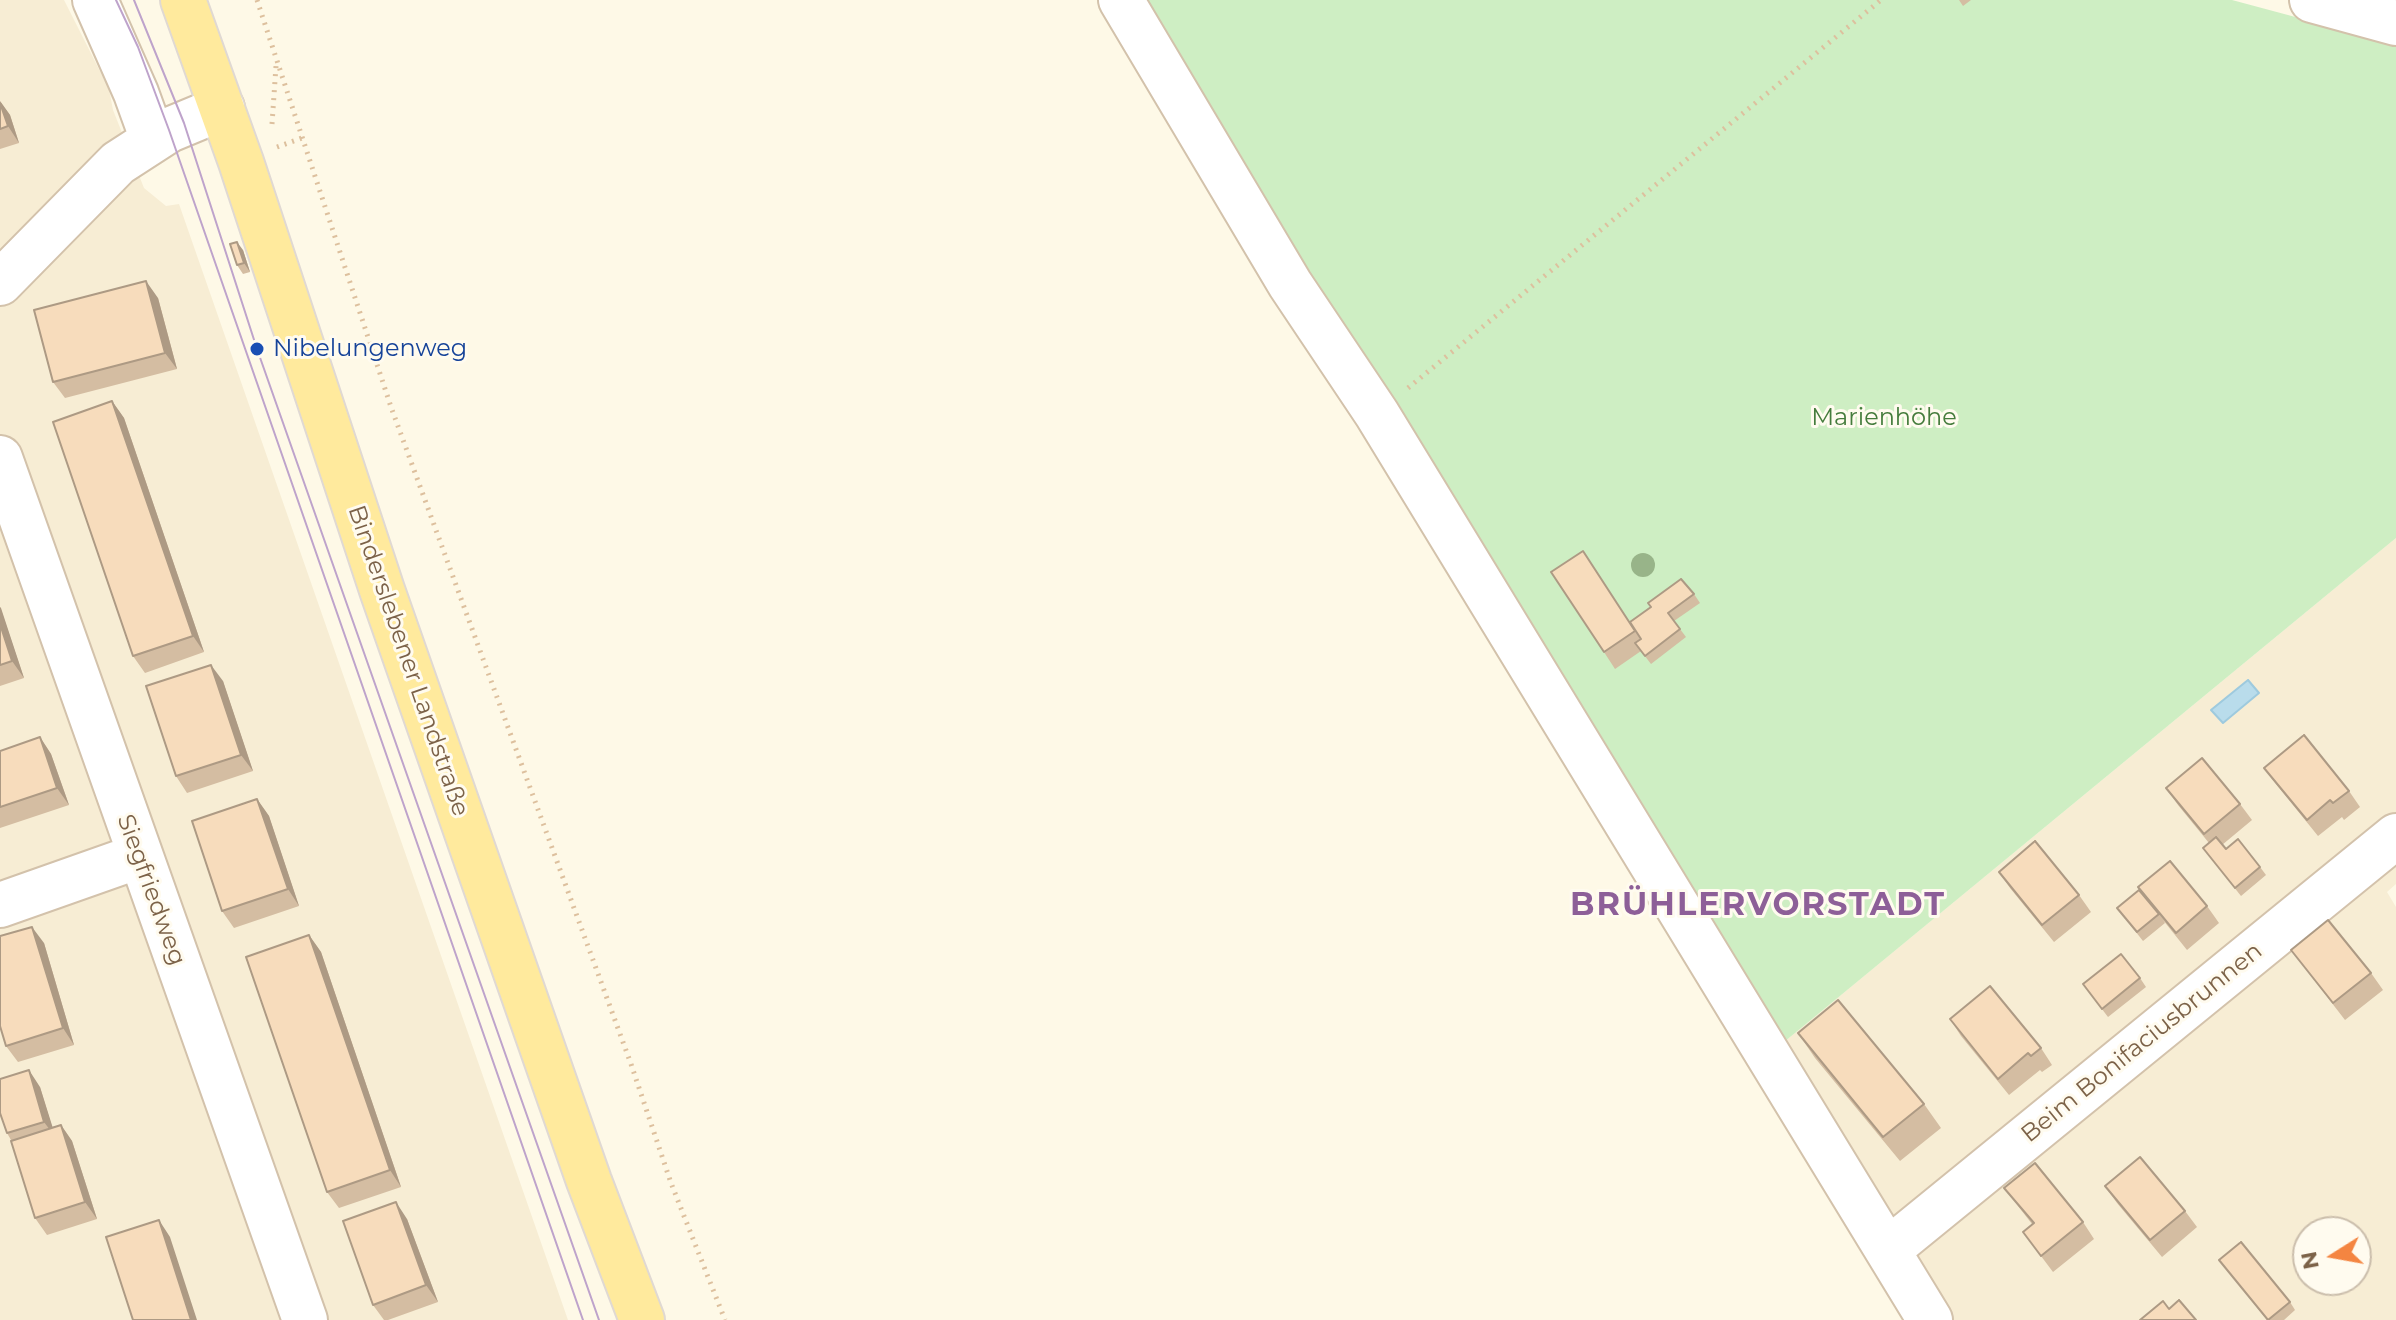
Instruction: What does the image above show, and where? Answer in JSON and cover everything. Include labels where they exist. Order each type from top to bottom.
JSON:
[{"type":"main road","name":"Binderslebener Landstraße","points":[[183,0],[222,108],[382,590],[589,1181],[642,1320]]},
{"type":"street","points":[[95,0],[153,140]]},
{"type":"street","points":[[1121,0],[1290,284],[1377,414],[1930,1320]]},
{"type":"street","points":[[2312,0],[2396,23]]},
{"type":"street","points":[[0,283],[118,163],[169,130],[222,108]]},
{"type":"street","name":"Siegfriedweg","points":[[0,458],[305,1320]]},
{"type":"street","name":"Beim Bonifaciusbrunnen","points":[[1888,1250],[2396,836]]},
{"type":"street","points":[[0,905],[139,856]]},
{"type":"path","points":[[257,0],[391,407],[631,1064],[671,1183],[725,1320]]},
{"type":"path","points":[[1377,414],[1881,0]]},
{"type":"path","points":[[277,61],[270,150],[302,138]]},
{"type":"shaded area","points":[[0,0],[64,0],[109,89],[113,110],[144,188],[166,206],[179,204],[568,1320],[0,1320]]},
{"type":"shaded area","points":[[2396,538],[2396,884],[2387,892],[2396,907],[2396,1320],[1948,1320],[1778,1047]]},
{"type":"green space","name":"Marienhöhe","points":[[1141,0],[2232,0],[2396,44],[2396,538],[1778,1047]]},
{"type":"water","points":[[2248,680],[2259,693],[2223,723],[2211,710]]},
{"type":"building","points":[[0,103],[8,126],[0,129]]},
{"type":"building","points":[[237,242],[244,263],[237,265],[230,244]]},
{"type":"building","points":[[146,281],[165,353],[53,382],[34,310]]},
{"type":"building","points":[[112,401],[193,636],[133,656],[53,422]]},
{"type":"building","points":[[1583,551],[1635,631],[1604,652],[1551,572]]},
{"type":"building","points":[[1681,579],[1694,594],[1668,613],[1680,629],[1645,656],[1635,643],[1641,639],[1630,622],[1651,607],[1648,603]]},
{"type":"building","points":[[0,624],[12,661],[0,665]]},
{"type":"building","points":[[211,665],[241,755],[176,776],[146,686]]},
{"type":"building","points":[[2304,735],[2349,791],[2333,803],[2330,800],[2307,820],[2264,768]]},
{"type":"building","points":[[40,737],[57,788],[0,807],[0,751]]},
{"type":"building","points":[[2202,758],[2240,804],[2204,834],[2166,788]]},
{"type":"building","points":[[257,799],[288,889],[222,911],[192,821]]},
{"type":"building","points":[[2216,837],[2226,849],[2238,839],[2260,867],[2235,888],[2203,848]]},
{"type":"building","points":[[2035,841],[2079,895],[2042,925],[1999,872]]},
{"type":"building","points":[[2170,861],[2207,906],[2176,933],[2138,887]]},
{"type":"building","points":[[2139,890],[2159,914],[2137,932],[2117,908]]},
{"type":"building","points":[[2328,920],[2371,973],[2333,1003],[2291,950]]},
{"type":"building","points":[[32,927],[63,1028],[6,1046],[0,1026],[0,936]]},
{"type":"building","points":[[309,935],[390,1170],[327,1192],[246,957]]},
{"type":"building","points":[[2121,954],[2140,978],[2102,1009],[2083,984]]},
{"type":"building","points":[[1990,986],[2041,1048],[2031,1056],[2028,1053],[1998,1079],[1950,1019]]},
{"type":"building","points":[[1838,1000],[1924,1104],[1883,1137],[1798,1033]]},
{"type":"building","points":[[29,1070],[44,1122],[7,1133],[0,1113],[0,1079]]},
{"type":"building","points":[[61,1125],[85,1202],[35,1218],[11,1141]]},
{"type":"building","points":[[2140,1157],[2185,1211],[2150,1240],[2105,1186]]},
{"type":"building","points":[[2035,1163],[2083,1222],[2041,1256],[2023,1232],[2034,1223],[2004,1188]]},
{"type":"building","points":[[396,1202],[426,1285],[373,1305],[343,1221]]},
{"type":"building","points":[[159,1220],[191,1320],[133,1320],[106,1237]]},
{"type":"building","points":[[2241,1242],[2290,1302],[2268,1320],[2219,1260]]},
{"type":"building","points":[[2179,1300],[2196,1320],[2140,1320],[2163,1301],[2169,1309]]},
{"type":"tram line","points":[[116,0],[138,47],[169,130],[583,1320]]},
{"type":"tram line","points":[[134,0],[184,123],[257,349],[599,1320]]},
{"type":"place","name":"Nibelungenweg","points":[[257,349]]},
{"type":"district","name":"BRÜHLERVORSTADT","points":[[1758,906]]}]
